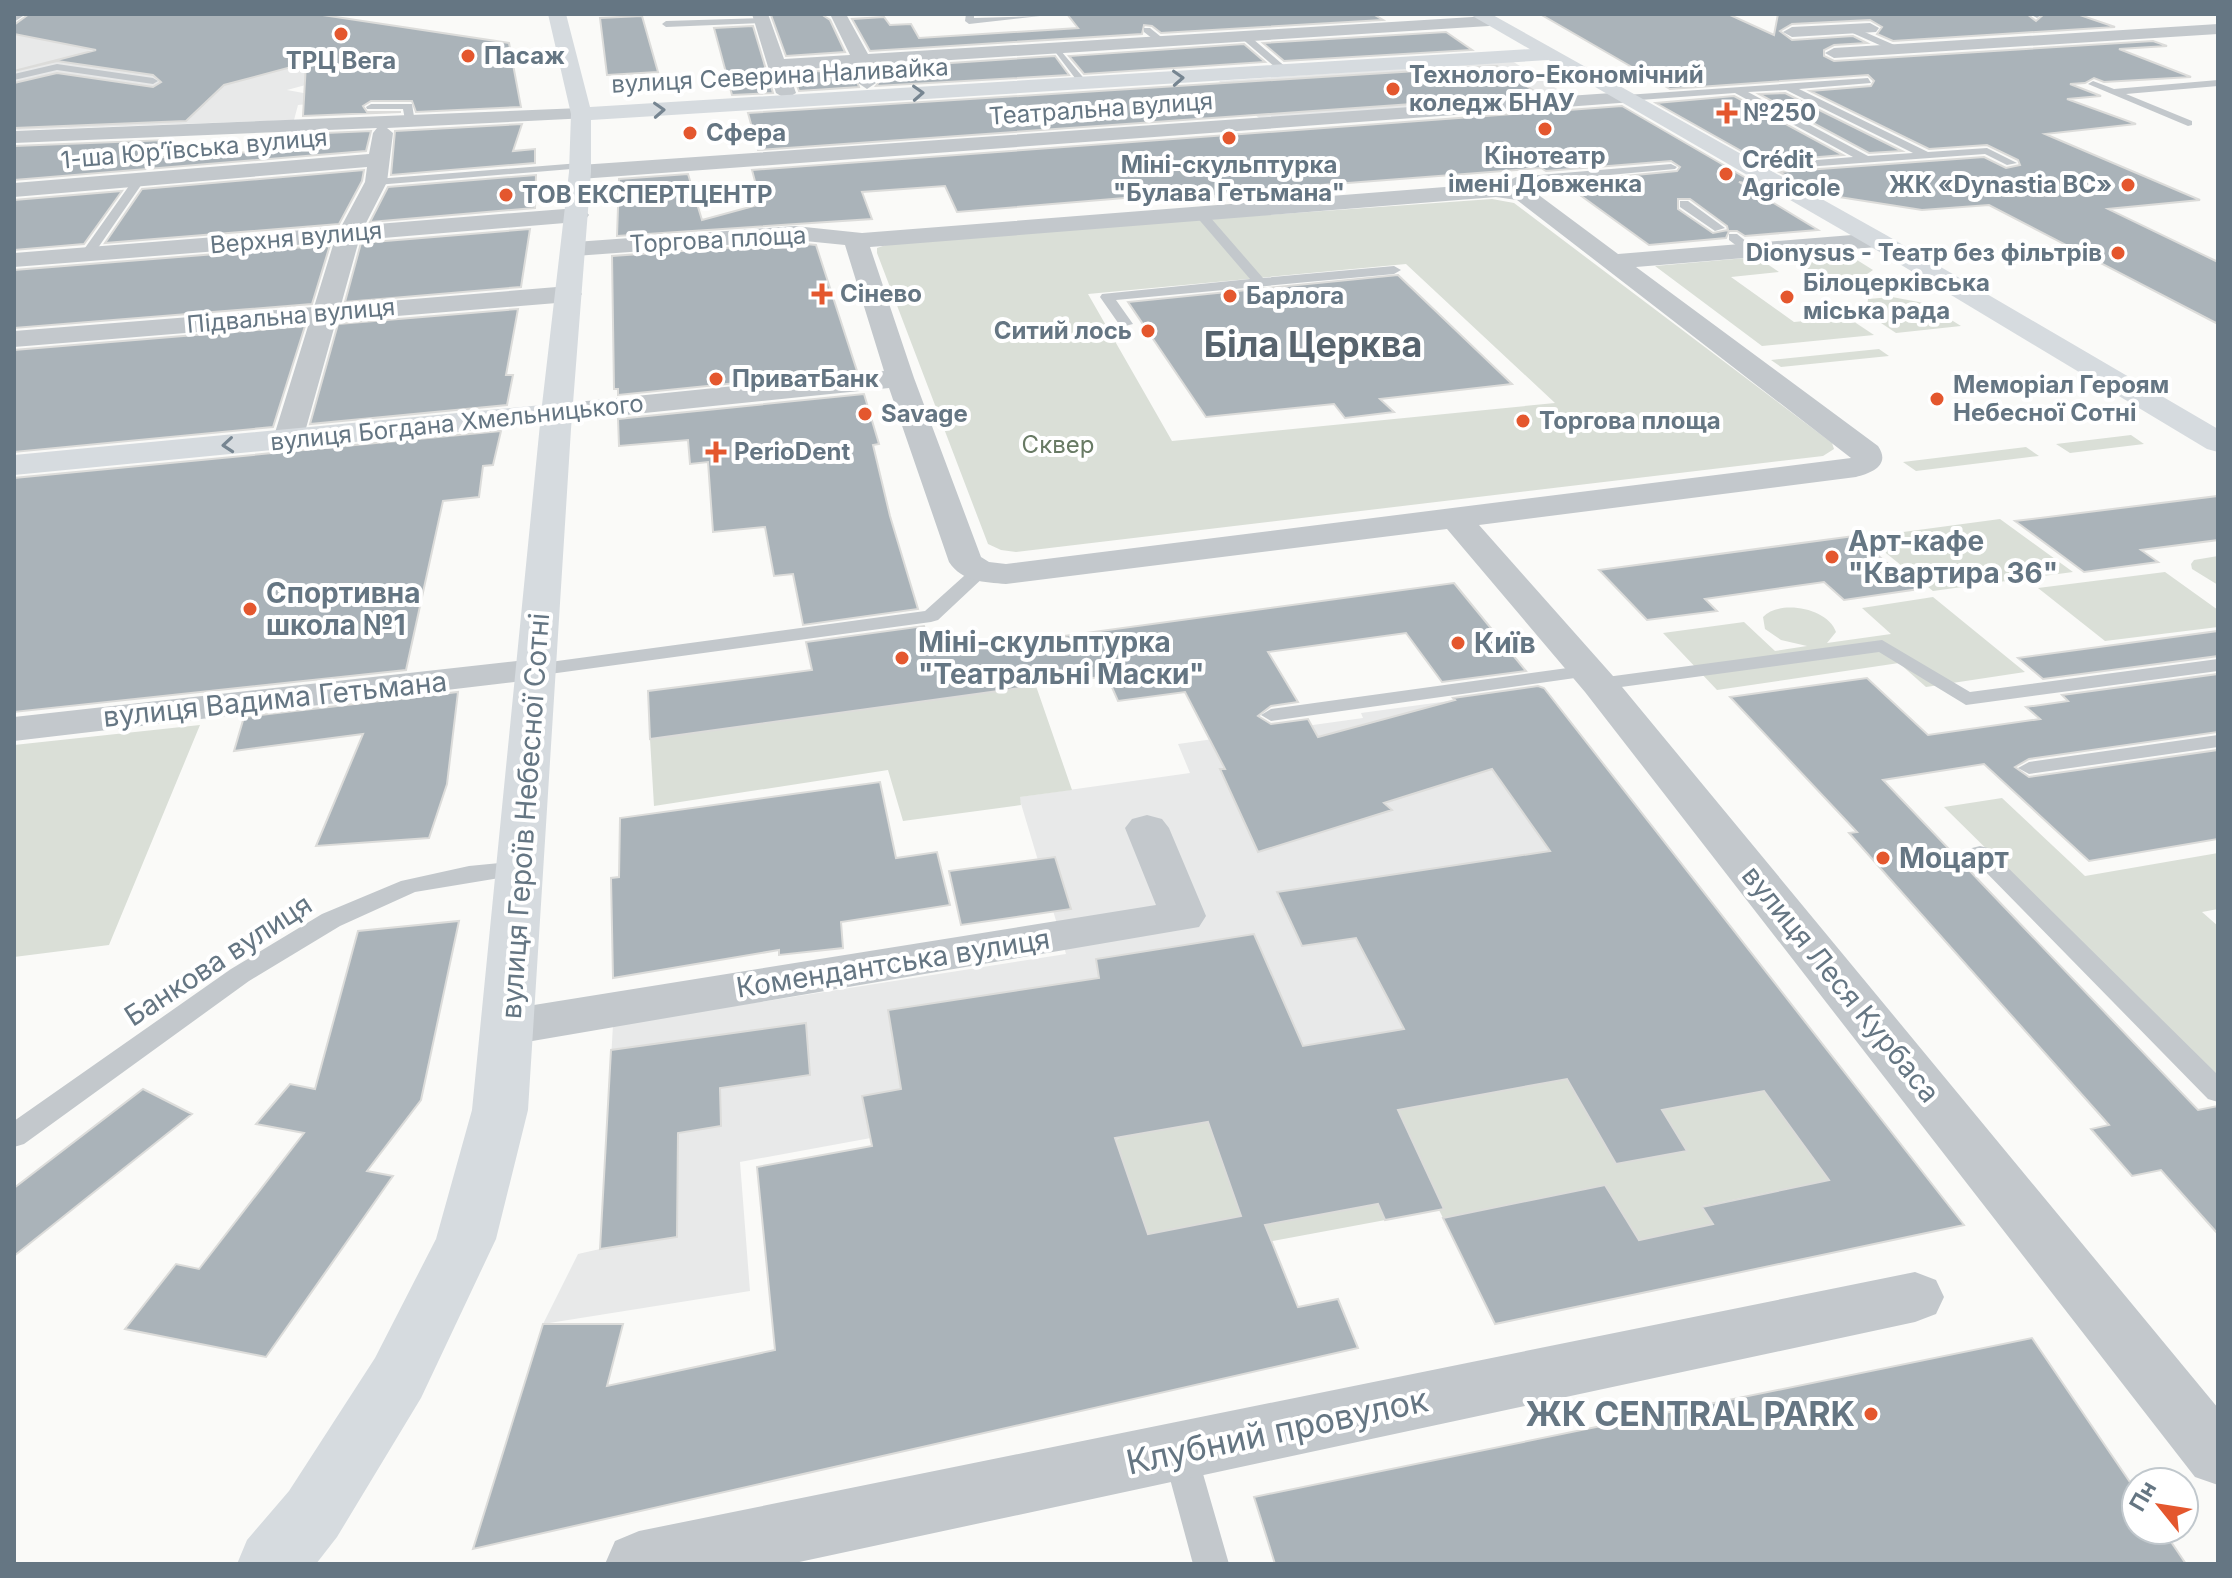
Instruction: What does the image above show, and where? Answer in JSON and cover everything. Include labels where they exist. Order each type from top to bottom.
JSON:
[{"type":"street","name":"вулиця Героїв Небесної Сотні","points":[[272,1564],[313,1514],[398,1378],[466,1239],[500,1110],[557,413],[578,201],[581,114],[557,14]]},
{"type":"street","points":[[838,14],[862,60],[870,96]]},
{"type":"street","points":[[1818,14],[1851,29]]},
{"type":"street","points":[[761,17],[788,102]]},
{"type":"street","points":[[778,65],[1053,47],[1154,35],[1243,35],[1483,17],[1877,240],[2218,442]]},
{"type":"street","points":[[1792,32],[1898,26]]},
{"type":"street","points":[[1834,53],[2218,29]]},
{"type":"street","name":"вулиця Северина Наливайка","points":[[14,137],[378,115],[410,123],[581,114],[1548,54]]},
{"type":"street","name":"Театральна вулиця","points":[[578,201],[1626,98]]},
{"type":"street","points":[[288,439],[348,235],[377,171],[378,115]]},
{"type":"street","name":"1-ша Юрʼївська вулиця","points":[[14,190],[140,178],[377,171]]},
{"type":"street","points":[[862,240],[857,245],[900,378],[966,562],[980,571],[1006,574],[1456,519],[1856,468],[1867,462],[1867,453],[1524,195],[1512,191]]},
{"type":"street","name":"Торгова площа","points":[[578,201],[862,240],[1199,212],[1512,191]]},
{"type":"street","name":"Верхня вулиця","points":[[14,260],[103,257],[348,235],[578,201]]},
{"type":"street","points":[[1612,262],[1742,244],[1877,240]]},
{"type":"street","name":"Підвальна вулиця","points":[[14,339],[569,294]]},
{"type":"street","name":"вулиця Богдана Хмельницького","points":[[14,465],[900,378]]},
{"type":"street","name":"вулиця Леся Курбаса","points":[[1456,519],[1594,678],[2218,1456]]},
{"type":"street","name":"вулиця Вадима Гетьмана","points":[[14,729],[535,670]]},
{"type":"street","name":"Комендантська вулиця","points":[[509,1027],[1183,916],[1147,828]]},
{"type":"street","name":"Клубний провулок","points":[[639,1564],[1915,1297]]},
{"type":"lane","points":[[970,14],[969,21],[1036,16],[1034,14]]},
{"type":"lane","points":[[666,24],[761,17]]},
{"type":"lane","points":[[1851,29],[1896,49]]},
{"type":"lane","points":[[1243,35],[1285,71]]},
{"type":"lane","points":[[1053,47],[1084,84]]},
{"type":"lane","points":[[14,77],[61,63],[153,81]]},
{"type":"lane","points":[[1626,98],[1868,81]]},
{"type":"lane","points":[[2113,92],[2218,83]]},
{"type":"lane","points":[[2093,84],[2188,123]]},
{"type":"lane","points":[[1788,87],[1925,154]]},
{"type":"lane","points":[[1736,90],[1866,159]]},
{"type":"lane","points":[[1750,168],[1987,151],[2011,163]]},
{"type":"lane","points":[[1512,191],[1516,180],[1671,167]]},
{"type":"lane","points":[[377,171],[578,201]]},
{"type":"lane","points":[[103,257],[140,178]]},
{"type":"lane","points":[[1684,204],[1719,228]]},
{"type":"lane","points":[[1199,212],[1260,282]]},
{"type":"lane","points":[[1126,324],[1107,297],[1394,270]]},
{"type":"lane","points":[[535,670],[931,616],[980,571]]},
{"type":"lane","points":[[1271,715],[1882,646],[1966,699],[2218,665]]},
{"type":"lane","points":[[2029,768],[2218,741]]},
{"type":"lane","points":[[1980,853],[2218,1092]]},
{"type":"lane","name":"Банкова вулиця","points":[[14,1136],[240,975],[331,920],[409,886],[521,868]]},
{"type":"lane","points":[[1179,1452],[1211,1564]]},
{"type":"shaded area","points":[[118,14],[354,72],[287,90],[320,96],[320,103],[298,105],[294,120],[14,130],[14,23],[23,18]]},
{"type":"shaded area","name":"Технолого-Економічний коледж БНАУ","points":[[1512,61],[1572,98],[1261,120],[1219,81]]},
{"type":"shaded area","points":[[1544,688],[1680,1059],[1442,1102],[1136,1199],[936,1126],[740,1162],[750,1291],[543,1324],[578,1254],[600,1249],[613,1025],[1066,954],[1019,797],[1190,773],[1178,744],[1363,718],[1361,713]]},
{"type":"green space","name":"Сквер","points":[[1492,199],[1514,203],[1832,443],[1834,449],[1823,456],[1016,552],[1001,550],[988,544],[877,253],[877,248],[897,241]],"holes":[[[1406,264],[1555,403],[1172,441],[1088,294]]]},
{"type":"green space","points":[[1841,250],[1873,270],[1862,277],[1838,280],[1814,273],[1781,255]]},
{"type":"green space","points":[[1757,257],[1779,272],[1731,277],[1794,322],[1847,317],[1874,335],[1762,346],[1655,266]]},
{"type":"green space","points":[[1892,297],[1924,303],[1961,326],[1896,333],[1866,313],[1868,299]]},
{"type":"green space","points":[[1879,349],[1889,356],[1781,367],[1771,360]]},
{"type":"green space","points":[[2131,435],[2144,444],[2070,453],[2056,444]]},
{"type":"green space","points":[[2026,447],[2039,456],[1916,471],[1903,462]]},
{"type":"green space","points":[[2000,519],[2073,572],[1933,591],[1866,537]]},
{"type":"green space","points":[[2218,556],[2218,585],[2192,569],[2194,560]]},
{"type":"green space","points":[[2165,572],[2218,610],[2218,627],[2105,641],[2038,588]]},
{"type":"green space","points":[[1933,597],[2025,672],[1926,687],[1899,663],[1717,690],[1663,633],[1744,622],[1775,651],[1807,646],[1781,640],[1765,629],[1763,617],[1771,611],[1780,608],[1803,609],[1824,617],[1836,632],[1827,643],[1891,634],[1862,608]]},
{"type":"green space","points":[[1036,686],[1072,790],[1020,797],[1021,805],[903,821],[888,770],[654,806],[650,739]]},
{"type":"green space","points":[[200,725],[109,945],[14,957],[14,745]]},
{"type":"green space","points":[[2002,798],[2085,876],[2218,853],[2218,909],[2202,912],[2218,926],[2218,1077],[1944,807]]},
{"type":"green space","points":[[1737,1054],[1829,1180],[1703,1206],[1714,1224],[1639,1240],[1604,1185],[1443,1218],[1439,1210],[1225,1250],[1214,1221],[1094,1245],[1135,1198],[1116,1140],[1122,1137],[1431,1082],[1442,1102],[1680,1059]]},
{"type":"building","points":[[29,14],[316,14],[509,43],[521,107],[416,112],[412,101],[371,101],[363,106],[367,112],[401,112],[303,116],[306,63],[224,85],[186,121],[14,128],[14,83],[57,73],[153,87],[161,82],[153,75],[57,61],[14,71],[96,50],[14,34],[14,25]]},
{"type":"building","points":[[821,14],[830,20],[845,52],[786,56],[771,15]]},
{"type":"building","points":[[1067,14],[1373,14],[1383,20],[1161,33],[1152,26],[1144,25],[1142,34],[870,51],[852,19],[884,17],[890,25],[911,24],[919,38],[1078,28]]},
{"type":"building","points":[[1540,14],[1728,14],[1774,35],[1778,14],[2027,14],[2036,21],[2044,14],[2077,14],[2115,27],[1893,41],[1877,34],[1882,27],[1870,20],[1792,24],[1780,31],[1792,40],[1853,36],[1867,43],[1834,45],[1824,50],[1824,56],[1834,61],[2153,41],[2167,46],[2119,49],[2191,77],[2104,82],[2094,78],[2085,83],[2070,84],[2101,96],[2067,99],[2136,124],[2045,134],[2200,200],[2108,209],[2218,262],[2218,324],[1989,205],[1922,210],[1820,194],[1779,172],[1984,157],[2006,168],[2020,165],[2018,160],[1987,145],[1929,149],[1810,91],[1871,86],[1874,81],[1868,75],[1670,89]]},
{"type":"building","points":[[642,16],[658,72],[607,75],[600,18]]},
{"type":"building","points":[[753,26],[773,93],[732,95],[714,28]]},
{"type":"building","points":[[1446,32],[1472,50],[1284,61],[1263,43]]},
{"type":"building","points":[[1244,44],[1265,62],[1084,74],[1069,56]]},
{"type":"building","points":[[1055,56],[1069,75],[876,86],[879,82],[876,68]]},
{"type":"building","points":[[1497,66],[1540,95],[758,150],[748,113]]},
{"type":"building","points":[[852,69],[859,87],[799,91],[792,73]]},
{"type":"building","points":[[1785,93],[1902,151],[1869,153],[1759,94]]},
{"type":"building","points":[[1734,96],[1843,155],[1761,162],[1656,103]]},
{"type":"building","points":[[1622,106],[1758,185],[1739,182],[1818,230],[1745,236],[1729,231],[1726,238],[1649,245],[1562,182],[1677,171],[1680,167],[1671,161],[1258,190],[1260,193],[1215,197],[1209,191],[957,212],[945,186],[862,192],[872,219],[617,236],[619,179],[688,174],[702,220],[761,204],[752,170]],"holes":[[[1678,199],[1690,199],[1727,226],[1728,230],[1713,233],[1678,209]]]},
{"type":"building","points":[[522,124],[513,151],[535,149],[535,163],[391,175],[395,131]]},
{"type":"building","points":[[371,131],[366,151],[14,180],[14,146],[166,140],[146,158],[302,149],[302,134]]},
{"type":"building","points":[[364,170],[362,181],[339,224],[105,243],[142,189]]},
{"type":"building","points":[[536,175],[535,208],[370,222],[388,187]]},
{"type":"building","points":[[122,191],[84,244],[14,250],[14,200]]},
{"type":"building","points":[[530,229],[521,287],[345,302],[361,243]]},
{"type":"building","points":[[795,243],[816,245],[857,371],[618,395],[618,389],[614,389],[612,256]]},
{"type":"building","points":[[330,245],[312,304],[14,328],[14,270]]},
{"type":"building","points":[[1398,275],[1512,384],[1380,399],[1394,412],[1345,418],[1334,404],[1206,417],[1128,302]]},
{"type":"building","points":[[518,309],[506,375],[513,375],[507,405],[310,424],[338,324]]},
{"type":"building","points":[[305,326],[273,427],[14,452],[14,350]]},
{"type":"building","points":[[864,394],[879,444],[873,445],[890,516],[918,609],[803,625],[793,574],[774,576],[765,527],[713,532],[708,462],[690,464],[688,440],[619,446],[618,419]]},
{"type":"building","name":"Спортивна школа №1","points":[[501,431],[493,465],[483,466],[479,497],[443,501],[406,670],[14,712],[14,478]]},
{"type":"building","points":[[2218,496],[2218,540],[2141,550],[2158,562],[2084,572],[2015,521]]},
{"type":"building","points":[[1854,536],[1919,589],[1844,600],[1824,582],[1705,599],[1717,611],[1647,620],[1599,570]]},
{"type":"building","points":[[1454,583],[1526,671],[1442,682],[1406,633],[1268,652],[1298,702],[1271,706],[1258,716],[1271,724],[1308,719],[1318,737],[1455,700],[1453,698],[1538,686],[1544,688],[1964,1225],[1495,1324],[1443,1218],[1605,1185],[1639,1240],[1713,1224],[1702,1207],[1829,1180],[1764,1091],[1662,1110],[1687,1151],[1616,1164],[1567,1079],[1398,1110],[1444,1209],[1385,1220],[1378,1204],[1265,1225],[1298,1307],[1338,1299],[1358,1348],[473,1549],[543,1324],[623,1324],[607,1386],[775,1350],[757,1167],[872,1146],[862,1096],[901,1089],[888,1010],[1099,978],[1096,959],[1254,934],[1303,1046],[1404,1029],[1356,938],[1302,946],[1277,892],[1550,851],[1492,769],[1384,803],[1392,810],[1258,852],[1220,769],[1225,769],[1185,692],[1118,701],[1107,676],[650,739],[648,691],[812,670],[806,642],[924,626],[932,654]],"holes":[[[1208,1122],[1241,1216],[1148,1234],[1115,1138]]]},
{"type":"building","points":[[2218,631],[2218,656],[2043,679],[2018,658]]},
{"type":"building","points":[[2218,674],[2218,732],[2029,759],[2015,767],[2029,777],[2218,750],[2218,839],[2089,861],[1984,764],[1883,780],[2198,1110],[2218,1106],[2218,1234],[2161,1170],[2132,1176],[2091,1129],[2109,1125],[1849,833],[1857,832],[1730,697],[1867,678],[1928,735],[2040,719],[2026,707],[2068,701],[2062,695]]},
{"type":"building","points":[[458,692],[447,784],[429,838],[316,846],[363,734],[234,751],[244,717]]},
{"type":"building","points":[[880,782],[896,858],[937,852],[950,905],[841,922],[843,948],[779,955],[779,950],[613,978],[611,878],[619,877],[620,818]]},
{"type":"building","points":[[1055,857],[1071,909],[961,925],[949,871]]},
{"type":"building","points":[[459,921],[421,1100],[367,1171],[393,1176],[266,1357],[125,1329],[176,1264],[199,1269],[304,1133],[256,1124],[290,1084],[315,1089],[358,931]]},
{"type":"building","points":[[806,1023],[810,1075],[720,1088],[721,1126],[678,1133],[677,1237],[600,1249],[611,1050]]},
{"type":"building","points":[[143,1089],[192,1114],[14,1256],[14,1188]]},
{"type":"building","name":"ЖК CENTRAL PARK","points":[[2032,1338],[2120,1467],[2120,1546],[2174,1546],[2186,1564],[1275,1564],[1254,1497]]},
{"type":"place","name":"ТРЦ Вега","points":[[341,34]]},
{"type":"place","name":"Пасаж","points":[[468,56]]},
{"type":"place","name":"Технолого-Економічний коледж БНАУ","points":[[1393,89]]},
{"type":"place","name":"№250","points":[[1727,113]]},
{"type":"place","name":"Кінотеатр імені Довженка","points":[[1545,129]]},
{"type":"place","name":"Сфера","points":[[690,133]]},
{"type":"place","name":"Міні-скульптурка \"Булава Гетьмана\"","points":[[1229,138]]},
{"type":"place","name":"Crédit Agricole","points":[[1726,174]]},
{"type":"place","name":"ЖК «Dynastia BC»","points":[[2128,185]]},
{"type":"place","name":"ТОВ ЕКСПЕРТЦЕНТР","points":[[506,195]]},
{"type":"place","name":"Dionysus - Театр без фільтрів","points":[[2118,253]]},
{"type":"place","name":"Сінево","points":[[822,294]]},
{"type":"place","name":"Барлога","points":[[1230,296]]},
{"type":"place","name":"Білоцерківська міська рада","points":[[1787,297]]},
{"type":"place","name":"Ситий лось","points":[[1148,331]]},
{"type":"place","name":"ПриватБанк","points":[[716,379]]},
{"type":"place","name":"Меморіал Героям Небесної Сотні","points":[[1937,399]]},
{"type":"place","name":"Savage","points":[[865,414]]},
{"type":"place","name":"Торгова площа","points":[[1523,421]]},
{"type":"place","name":"PerioDent","points":[[716,452]]},
{"type":"place","name":"Арт-кафе \"Квартира 36\"","points":[[1832,557]]},
{"type":"place","name":"Спортивна школа №1","points":[[250,609]]},
{"type":"place","name":"Київ","points":[[1458,643]]},
{"type":"place","name":"Міні-скульптурка \"Театральні Маски\"","points":[[902,658]]},
{"type":"place","name":"Моцарт","points":[[1883,858]]},
{"type":"place","name":"ЖК CENTRAL PARK","points":[[1871,1414]]},
{"type":"district","name":"Біла Церква","points":[[1313,344]]}]
